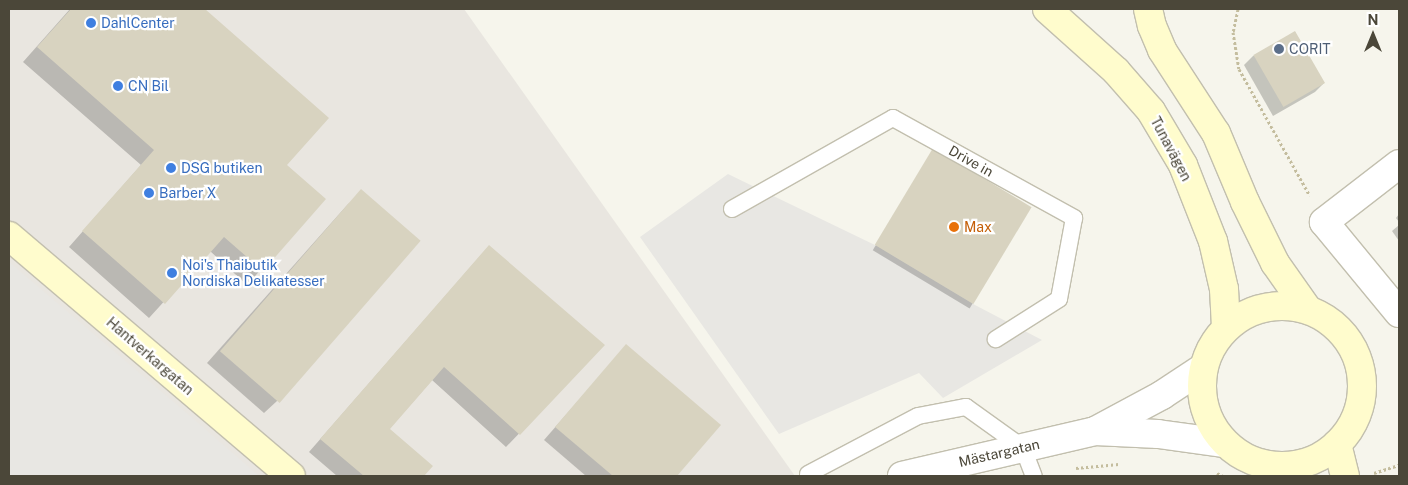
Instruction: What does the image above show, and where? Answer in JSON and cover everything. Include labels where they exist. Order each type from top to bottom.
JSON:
[{"type":"street","name":"Tunavägen","points":[[1048,9],[1116,71],[1151,111],[1183,164],[1213,241],[1224,289],[1226,328]]},
{"type":"street","points":[[1148,9],[1152,26],[1162,50],[1216,133],[1245,202],[1275,263],[1308,310]]},
{"type":"street","points":[[1399,164],[1324,222],[1399,313]]},
{"type":"street","name":"Hantverkargatan","points":[[9,236],[291,476]]},
{"type":"street","points":[[1287,306],[1308,310],[1327,319],[1342,333],[1354,350],[1360,369],[1362,390],[1359,409],[1350,428],[1337,444],[1322,456],[1284,472],[1252,461],[1224,443],[1212,426],[1204,408],[1201,388],[1203,368],[1212,346],[1226,328],[1244,315],[1265,308],[1287,306]]},
{"type":"street","name":"Mästargatan","points":[[902,476],[1095,431],[1162,395],[1203,368]]},
{"type":"street","name":"Mästargatan","points":[[1095,431],[1158,434],[1224,443]]},
{"type":"street","points":[[1337,444],[1345,476]]},
{"type":"lane","name":"Drive in","points":[[732,209],[893,118],[1074,218],[1059,300],[996,339]]},
{"type":"lane","points":[[808,474],[918,416],[966,407],[1022,448],[1034,474]]},
{"type":"path","points":[[1238,9],[1233,32],[1239,70],[1324,222]]},
{"type":"path","points":[[1034,474],[1122,464]]},
{"type":"path","points":[[1367,476],[1399,465]]},
{"type":"path","points":[[1214,472],[1223,476]]},
{"type":"shaded area","points":[[9,9],[464,9],[795,476],[9,476]]},
{"type":"shaded area","points":[[728,174],[877,246],[975,305],[1042,340],[943,398],[919,373],[779,434],[640,237]]},
{"type":"shaded area","points":[[9,262],[190,416],[259,476],[9,476]]},
{"type":"building","points":[[71,9],[205,9],[329,118],[287,165],[326,199],[263,271],[224,237],[165,304],[82,231],[154,150],[37,47]]},
{"type":"building","points":[[1295,31],[1325,83],[1283,107],[1253,55]]},
{"type":"building","name":"Max","points":[[933,148],[1032,207],[973,304],[875,245]]},
{"type":"building","points":[[361,189],[421,241],[280,403],[220,351]]},
{"type":"building","points":[[489,245],[605,345],[520,435],[444,367],[390,429],[433,466],[424,476],[364,476],[320,439]]},
{"type":"building","points":[[626,344],[721,425],[677,476],[613,476],[555,427]]},
{"type":"place","name":"DahlCenter","points":[[91,23]]},
{"type":"place","name":"CORIT","points":[[1279,49]]},
{"type":"place","name":"CN Bil","points":[[118,86]]},
{"type":"place","name":"DSG butiken","points":[[171,168]]},
{"type":"place","name":"Barber X","points":[[149,193]]},
{"type":"place","name":"Max","points":[[954,227]]},
{"type":"place","name":"Noi's Thaibutik Nordiska Delikatesser","points":[[172,273]]}]
